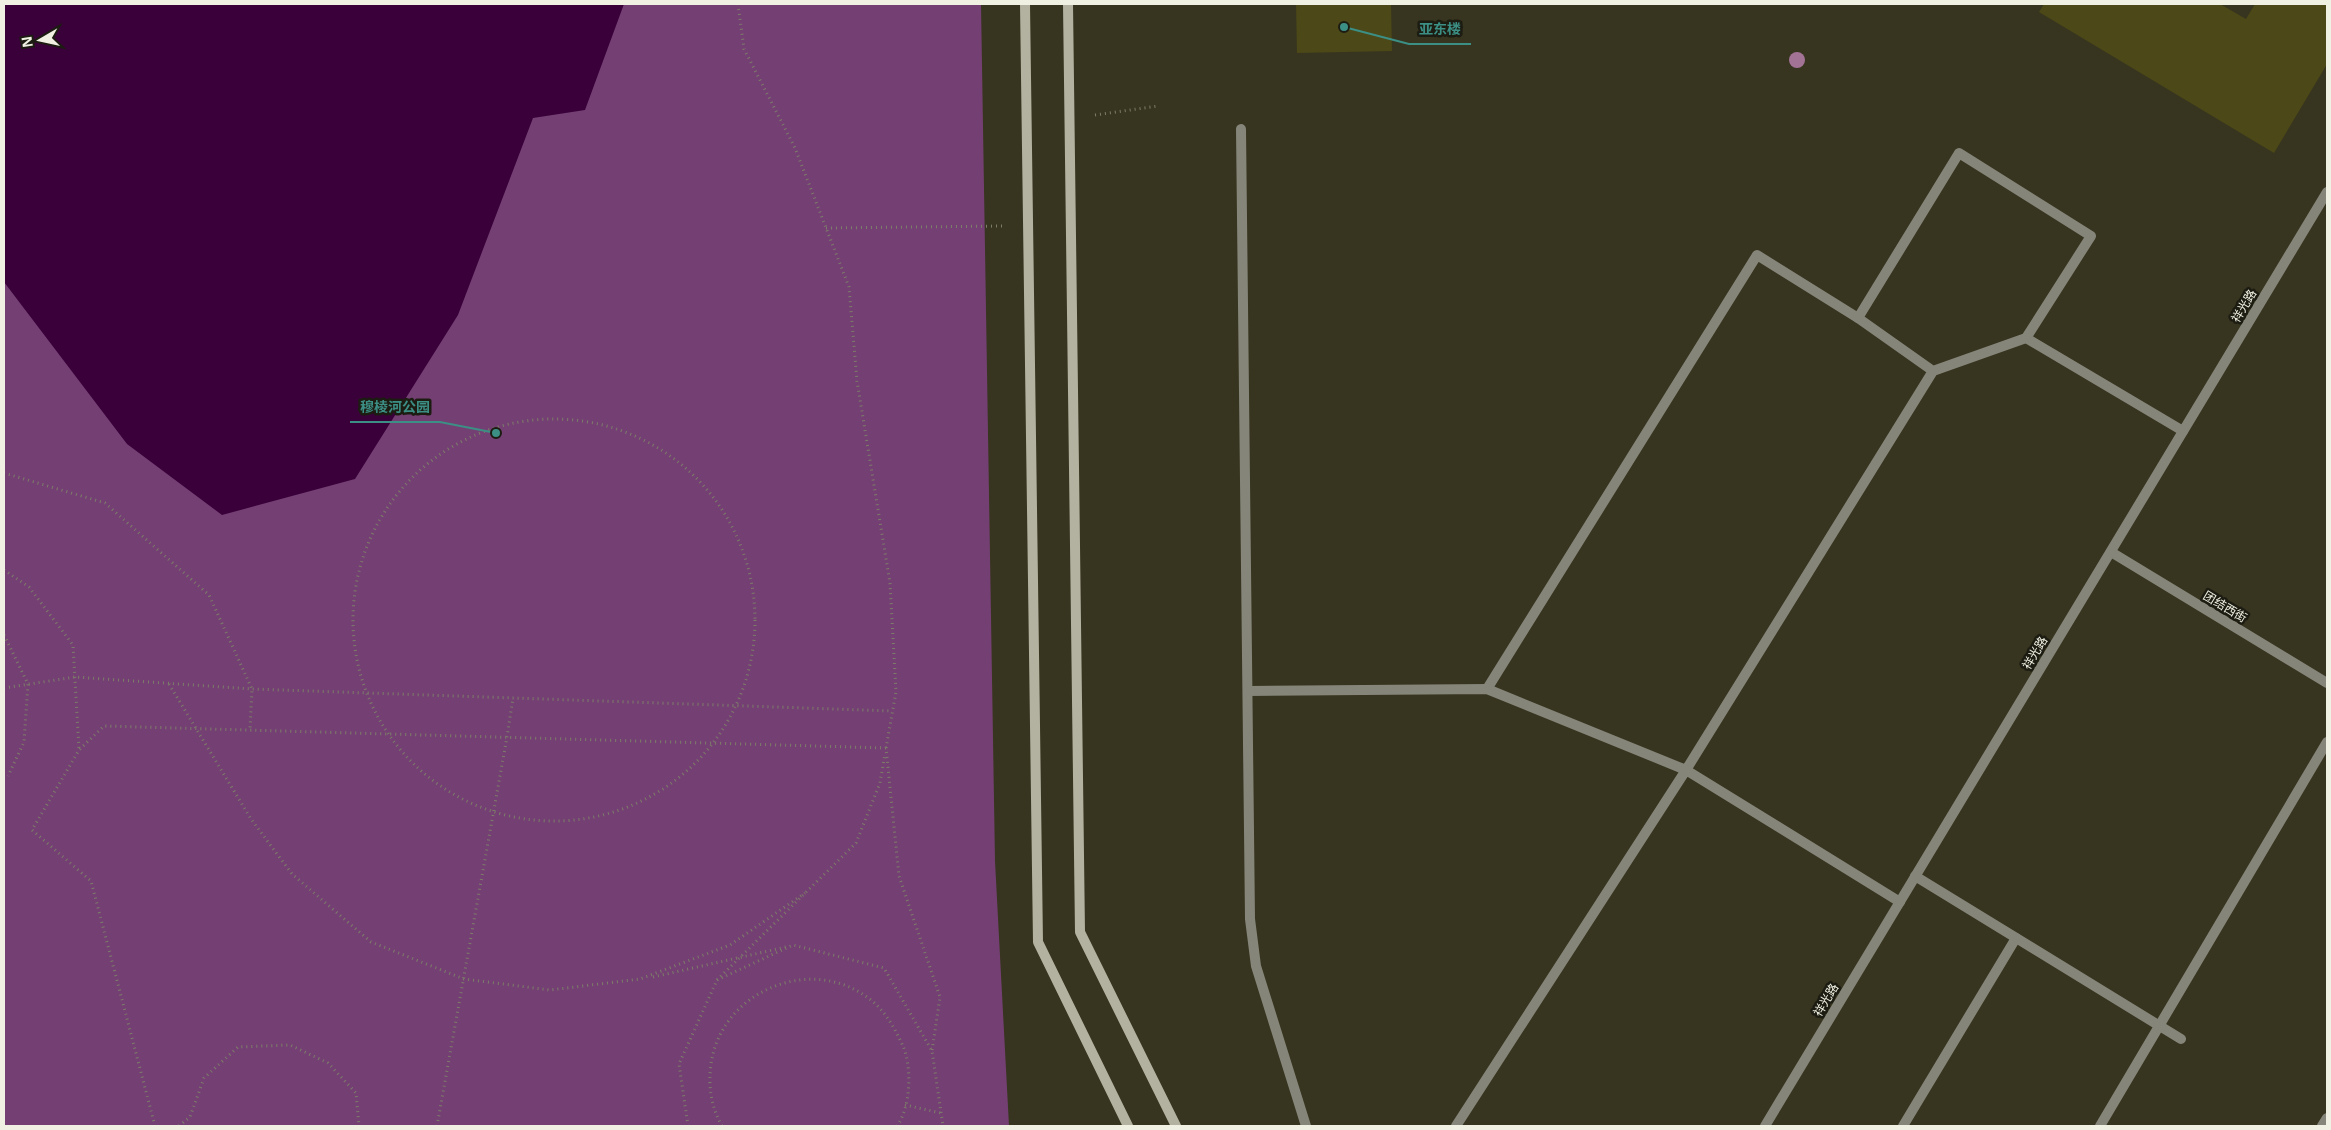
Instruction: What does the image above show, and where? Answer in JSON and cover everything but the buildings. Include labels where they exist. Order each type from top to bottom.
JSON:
[{"type":"main road","points":[[1025,4],[1038,942],[1128,1126]]},
{"type":"main road","points":[[1068,4],[1080,932],[1176,1126]]},
{"type":"street","points":[[1241,129],[1250,919],[1256,966],[1306,1126]]},
{"type":"street","points":[[1456,1126],[1686,770],[1933,371],[2026,338],[2091,236],[1959,153],[1858,318]]},
{"type":"street","name":"祥光路","points":[[1765,1126],[2327,192]]},
{"type":"street","points":[[1486,689],[1757,255],[1858,318],[1933,371]]},
{"type":"street","points":[[2026,338],[2183,431]]},
{"type":"street","name":"团结西街","points":[[2111,552],[2327,683]]},
{"type":"street","points":[[1248,691],[1486,689],[1686,770],[1900,902]]},
{"type":"street","points":[[2100,1126],[2327,742]]},
{"type":"street","points":[[1915,876],[2181,1039]]},
{"type":"street","points":[[1903,1126],[2016,938]]},
{"type":"street","points":[[2322,1126],[2327,1118]]},
{"type":"path","points":[[688,1126],[679,1064],[717,980],[856,843],[880,784],[896,692],[890,583],[857,381],[849,286],[795,148],[744,49],[738,4]]},
{"type":"path","points":[[1069,119],[1158,106]]},
{"type":"path","points":[[826,228],[1005,226]]},
{"type":"path","points":[[584,418],[647,439],[701,479],[738,534],[756,598],[752,665],[727,728],[683,778],[625,811],[559,824],[493,814],[433,783],[386,734],[359,673],[352,607],[367,542],[402,485],[454,443],[517,420],[584,418]]},
{"type":"path","points":[[4,472],[105,503],[209,595],[252,689],[250,730]]},
{"type":"path","points":[[4,570],[29,587],[74,645],[79,750]]},
{"type":"path","points":[[4,635],[28,684],[24,742],[8,776]]},
{"type":"path","points":[[4,688],[75,677],[252,689],[892,711]]},
{"type":"path","points":[[169,683],[251,819],[292,874],[371,942],[464,979],[550,990],[640,979],[793,945],[884,968],[932,1051]]},
{"type":"path","points":[[437,1126],[513,698]]},
{"type":"path","points":[[154,1126],[91,881],[32,830],[79,750],[104,726],[886,748]]},
{"type":"path","points":[[886,748],[898,876],[940,997],[932,1051],[942,1126]]},
{"type":"path","points":[[640,979],[730,945],[813,887]]},
{"type":"path","points":[[717,980],[793,945]]},
{"type":"path","points":[[722,1126],[715,1114],[709,1082],[713,1051],[727,1021],[749,999],[778,984],[810,979],[841,984],[870,1000],[893,1025],[907,1056],[909,1090],[897,1126]]},
{"type":"path","points":[[179,1126],[190,1117],[204,1078],[238,1047],[290,1045],[328,1063],[356,1092],[359,1126]]},
{"type":"path","points":[[905,1105],[941,1113]]},
{"type":"shaded area","points":[[4,4],[981,4],[995,861],[1009,1126],[4,1126]]},
{"type":"shaded area","points":[[4,4],[624,4],[585,110],[533,118],[458,315],[355,479],[222,515],[127,444],[4,282]]},
{"type":"place","name":"亚东楼","points":[[1344,27]]},
{"type":"place","name":"穆棱河公园","points":[[496,433]]}]
